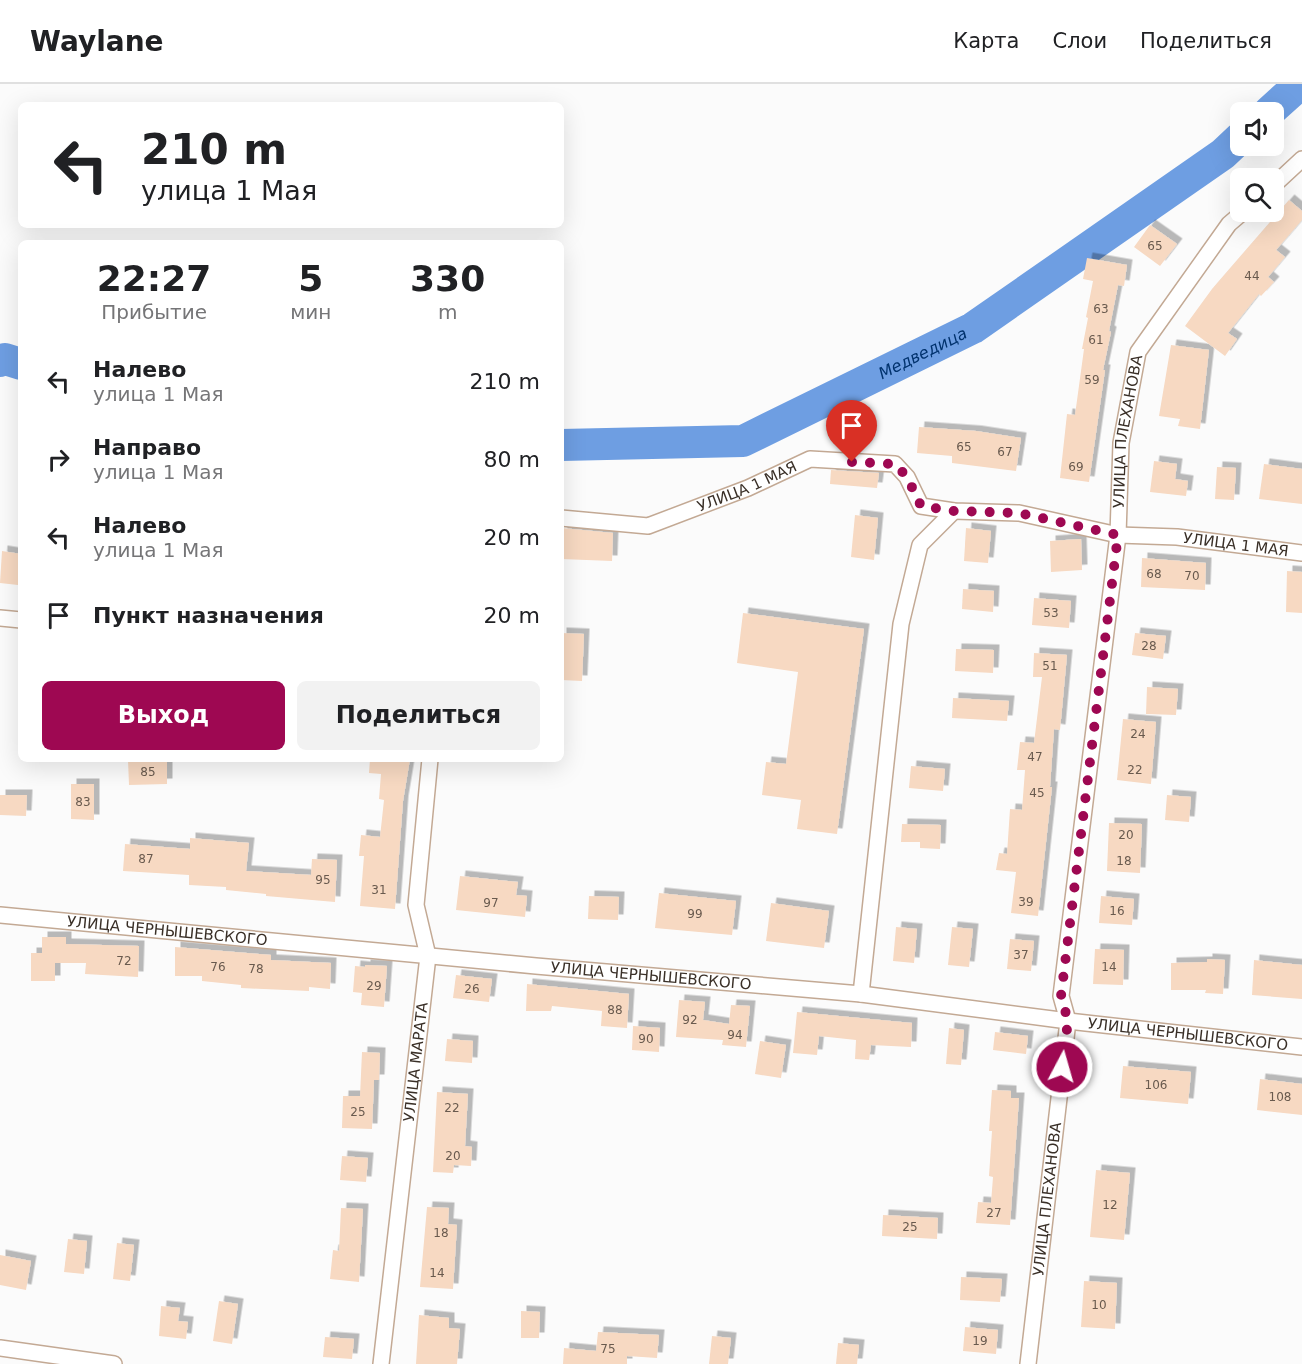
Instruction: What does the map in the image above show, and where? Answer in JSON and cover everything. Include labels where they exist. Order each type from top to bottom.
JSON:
[{"type":"street","points":[[1284,176],[1302,159]]},
{"type":"street","name":"УЛИЦА ПЛЕХАНОВА","points":[[1028,1364],[1068,1021],[1061,996],[1118,535],[1121,443],[1138,352],[1231,222]]},
{"type":"street","name":"УЛИЦА 1 МАЯ","points":[[564,518],[648,526],[748,488],[810,459],[895,464],[907,477],[921,506],[954,511],[1019,513],[1118,535],[1177,537],[1302,553]]},
{"type":"street","points":[[861,994],[901,624],[920,545],[954,511]]},
{"type":"street","points":[[0,618],[18,620]]},
{"type":"street","name":"УЛИЦА МАРАТА","points":[[381,1364],[428,956],[416,905],[430,762]]},
{"type":"street","name":"УЛИЦА ЧЕРНЫШЕВСКОГО","points":[[0,915],[861,994],[1068,1021],[1302,1047]]},
{"type":"street","points":[[0,1348],[114,1364]]},
{"type":"building","points":[[1289,200],[1302,211],[1302,220],[1276,250],[1285,257],[1268,277],[1274,282],[1261,296],[1259,294],[1228,333],[1237,339],[1225,356],[1185,326],[1212,289],[1270,222],[1284,222],[1284,206]]},
{"type":"building","points":[[1150,225],[1177,244],[1160,266],[1134,247]]},
{"type":"building","points":[[1087,258],[1127,265],[1124,286],[1118,285],[1109,331],[1111,332],[1103,370],[1105,370],[1089,482],[1060,478],[1067,414],[1075,415],[1084,349],[1082,349],[1088,318],[1086,317],[1093,281],[1083,279]]},
{"type":"building","points":[[1171,345],[1209,350],[1200,429],[1178,426],[1180,419],[1159,416]]},
{"type":"building","points":[[919,427],[976,431],[1021,438],[1016,471],[952,463],[952,456],[917,453]]},
{"type":"building","points":[[1154,461],[1177,464],[1175,479],[1188,481],[1186,496],[1150,492]]},
{"type":"building","points":[[1264,464],[1302,469],[1302,504],[1259,499]]},
{"type":"building","points":[[1217,467],[1236,468],[1234,500],[1215,499]]},
{"type":"building","points":[[831,470],[879,473],[877,488],[830,484]]},
{"type":"building","points":[[855,515],[878,518],[874,560],[851,557]]},
{"type":"building","points":[[564,528],[613,533],[612,561],[564,559]]},
{"type":"building","points":[[966,528],[991,531],[988,563],[964,561]]},
{"type":"building","points":[[1081,539],[1082,570],[1051,572],[1050,541]]},
{"type":"building","points":[[2,551],[18,554],[18,585],[0,583]]},
{"type":"building","points":[[1142,558],[1206,563],[1205,590],[1141,587]]},
{"type":"building","points":[[1287,571],[1302,572],[1302,613],[1286,612]]},
{"type":"building","points":[[963,589],[994,591],[993,612],[962,609]]},
{"type":"building","points":[[1034,598],[1071,601],[1069,628],[1032,625]]},
{"type":"building","points":[[743,613],[864,629],[837,834],[797,829],[801,800],[762,795],[766,762],[786,764],[798,672],[737,663]]},
{"type":"building","points":[[564,633],[584,634],[582,681],[564,680]]},
{"type":"building","points":[[1135,633],[1166,636],[1163,659],[1132,655]]},
{"type":"building","points":[[956,649],[994,650],[993,673],[955,671]]},
{"type":"building","points":[[1034,653],[1067,655],[1060,730],[1054,729],[1050,787],[1052,787],[1038,916],[1011,913],[1016,872],[996,870],[999,853],[1007,854],[1010,809],[1022,810],[1025,770],[1017,770],[1020,742],[1034,743],[1042,677],[1033,677]]},
{"type":"building","points":[[1147,687],[1178,689],[1176,715],[1146,714]]},
{"type":"building","points":[[953,698],[1009,701],[1007,721],[952,718]]},
{"type":"building","points":[[1123,719],[1156,722],[1151,784],[1117,780]]},
{"type":"building","points":[[128,762],[167,762],[167,784],[129,785]]},
{"type":"building","points":[[370,762],[410,762],[403,801],[395,909],[360,906],[364,856],[359,856],[361,835],[380,837],[384,800],[379,799],[381,774],[369,773]]},
{"type":"building","points":[[911,766],[945,769],[943,791],[909,788]]},
{"type":"building","points":[[71,784],[94,784],[94,820],[71,819]]},
{"type":"building","points":[[0,795],[27,795],[26,816],[0,815]]},
{"type":"building","points":[[1167,795],[1191,797],[1189,822],[1165,820]]},
{"type":"building","points":[[1109,823],[1142,824],[1140,873],[1107,871]]},
{"type":"building","points":[[902,824],[941,825],[940,849],[920,848],[920,842],[901,842]]},
{"type":"building","points":[[190,838],[249,843],[246,871],[311,875],[312,859],[337,860],[335,902],[266,896],[266,894],[226,890],[226,887],[189,885],[189,875],[123,871],[125,844],[190,849]]},
{"type":"building","points":[[460,876],[518,882],[516,895],[527,896],[525,917],[456,910]]},
{"type":"building","points":[[659,893],[736,901],[732,935],[655,928]]},
{"type":"building","points":[[589,896],[619,897],[618,920],[588,919]]},
{"type":"building","points":[[1101,896],[1134,899],[1132,925],[1099,923]]},
{"type":"building","points":[[771,903],[829,911],[824,948],[766,941]]},
{"type":"building","points":[[896,927],[917,929],[914,963],[893,961]]},
{"type":"building","points":[[952,927],[973,929],[969,967],[948,965]]},
{"type":"building","points":[[42,937],[66,937],[66,944],[139,946],[138,977],[85,974],[86,963],[55,963],[55,981],[31,981],[31,953],[42,953]]},
{"type":"building","points":[[1010,939],[1034,941],[1031,971],[1007,969]]},
{"type":"building","points":[[175,947],[271,955],[271,960],[331,963],[330,989],[309,987],[309,991],[241,988],[241,985],[202,981],[202,976],[175,976]]},
{"type":"building","points":[[1095,949],[1124,950],[1123,985],[1093,984]]},
{"type":"building","points":[[1207,959],[1225,960],[1223,994],[1205,993],[1206,990],[1171,990],[1171,963],[1207,962]]},
{"type":"building","points":[[1254,960],[1302,965],[1302,999],[1252,995]]},
{"type":"building","points":[[365,965],[387,966],[384,1007],[361,1005],[362,993],[353,992],[355,966],[365,967]]},
{"type":"building","points":[[456,975],[492,979],[489,1002],[453,998]]},
{"type":"building","points":[[527,984],[629,994],[627,1028],[601,1026],[602,1011],[552,1006],[551,1011],[526,1011]]},
{"type":"building","points":[[679,1000],[705,1002],[703,1020],[729,1024],[731,1005],[750,1006],[746,1047],[722,1045],[723,1040],[676,1037]]},
{"type":"building","points":[[797,1012],[912,1023],[911,1047],[871,1045],[869,1060],[855,1059],[856,1040],[819,1036],[817,1055],[793,1053]]},
{"type":"building","points":[[633,1026],[660,1028],[659,1052],[632,1050]]},
{"type":"building","points":[[949,1028],[964,1030],[961,1065],[946,1064]]},
{"type":"building","points":[[995,1032],[1028,1036],[1026,1054],[993,1050]]},
{"type":"building","points":[[447,1039],[473,1041],[472,1063],[445,1061]]},
{"type":"building","points":[[760,1041],[786,1045],[781,1078],[755,1074]]},
{"type":"building","points":[[362,1052],[380,1053],[379,1080],[374,1080],[372,1129],[342,1128],[343,1096],[360,1096]]},
{"type":"building","points":[[1123,1066],[1191,1072],[1188,1104],[1120,1098]]},
{"type":"building","points":[[1260,1079],[1302,1084],[1302,1115],[1257,1110]]},
{"type":"building","points":[[992,1090],[1011,1091],[1011,1098],[1019,1098],[1010,1225],[976,1223],[978,1202],[991,1203],[993,1177],[989,1176],[992,1131],[989,1131]]},
{"type":"building","points":[[437,1092],[468,1094],[465,1146],[472,1147],[471,1166],[454,1165],[453,1173],[433,1172]]},
{"type":"building","points":[[342,1156],[368,1158],[366,1182],[340,1180]]},
{"type":"building","points":[[1096,1170],[1130,1173],[1124,1240],[1090,1237]]},
{"type":"building","points":[[427,1207],[449,1208],[448,1224],[457,1225],[453,1289],[420,1287]]},
{"type":"building","points":[[341,1208],[363,1209],[359,1282],[330,1279],[333,1250],[339,1251]]},
{"type":"building","points":[[883,1215],[938,1218],[937,1239],[882,1236]]},
{"type":"building","points":[[68,1239],[87,1241],[84,1274],[64,1272]]},
{"type":"building","points":[[117,1243],[134,1245],[130,1281],[113,1279]]},
{"type":"building","points":[[0,1255],[31,1261],[26,1290],[0,1285]]},
{"type":"building","points":[[961,1277],[1002,1279],[1000,1302],[960,1300]]},
{"type":"building","points":[[1084,1281],[1117,1283],[1115,1329],[1081,1327]]},
{"type":"building","points":[[219,1301],[238,1304],[232,1344],[213,1341]]},
{"type":"building","points":[[161,1306],[180,1308],[178,1321],[188,1322],[186,1339],[159,1336]]},
{"type":"building","points":[[521,1311],[540,1312],[539,1338],[521,1338]]},
{"type":"building","points":[[419,1315],[449,1318],[449,1328],[460,1329],[457,1364],[416,1364]]},
{"type":"building","points":[[965,1327],[998,1330],[996,1354],[963,1351]]},
{"type":"building","points":[[598,1332],[659,1335],[657,1358],[627,1356],[627,1364],[563,1364],[564,1348],[596,1351]]},
{"type":"building","points":[[712,1336],[731,1338],[728,1364],[709,1364]]},
{"type":"building","points":[[325,1337],[354,1339],[352,1359],[323,1357]]},
{"type":"building","points":[[838,1343],[859,1345],[857,1364],[836,1364]]},
{"type":"waterway","name":"Медведица","points":[[1280,102],[1300,84]]},
{"type":"waterway","name":"Медведица","points":[[564,445],[743,441],[973,328],[1230,147]]},
{"type":"waterway","name":"Медведица","points":[[0,361],[5,359],[18,363]]},
{"type":"route","points":[[852,462],[895,464],[907,477],[921,506],[954,511],[1019,513],[1118,535],[1061,996],[1068,1021],[1062,1067]]}]
